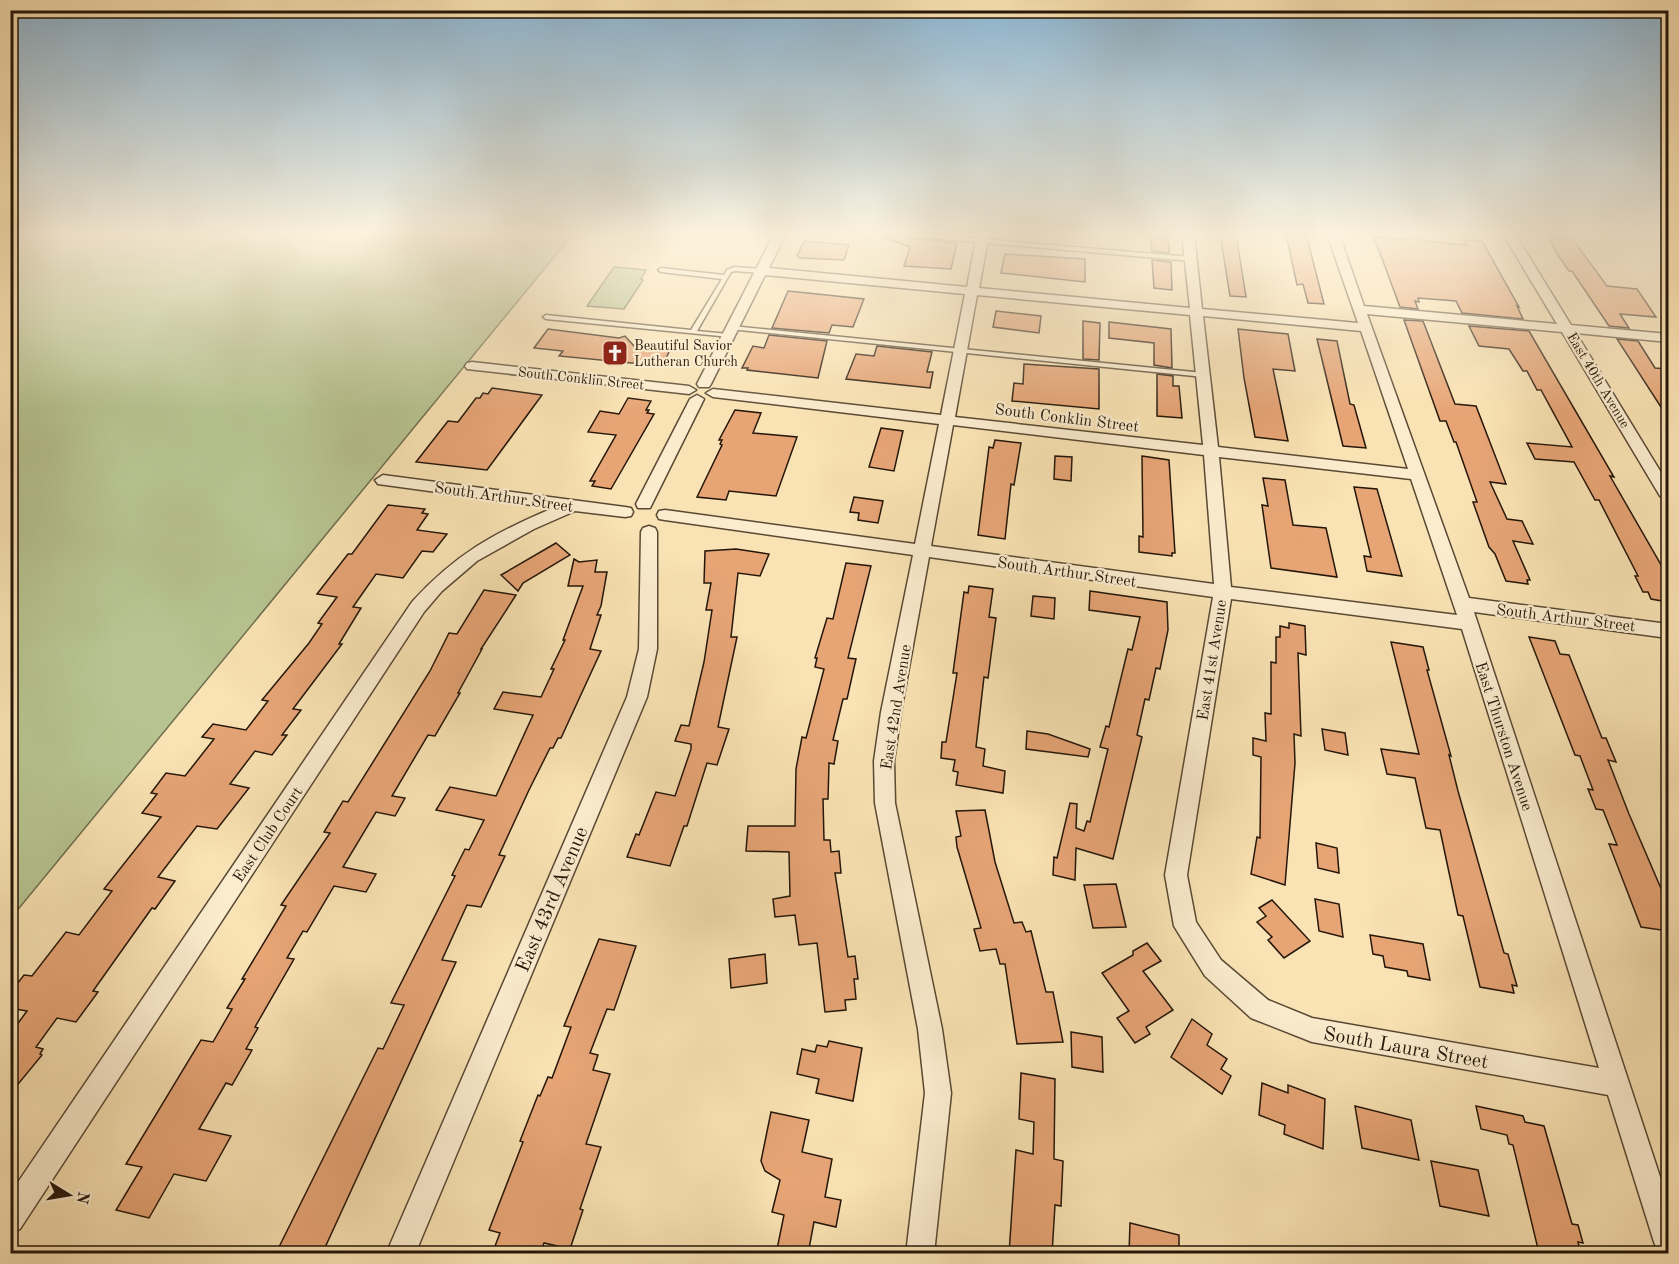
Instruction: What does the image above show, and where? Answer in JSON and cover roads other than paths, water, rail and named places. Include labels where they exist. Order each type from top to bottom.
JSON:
[{"type":"street","points":[[665,515],[669,520],[667,526],[658,531],[648,532],[626,516],[625,512],[635,504],[644,504],[693,394],[705,398],[730,332],[749,293]]},
{"type":"street","name":"East 42nd Avenue","points":[[920,1254],[938,1093],[930,1029],[885,803],[884,761],[973,293]]},
{"type":"street","points":[[994,293],[1365,328]]},
{"type":"street","name":"East 41st Avenue","points":[[1195,293],[1223,592],[1176,875],[1185,926],[1213,968]]},
{"type":"street","name":"East Thurston Avenue","points":[[1353,293],[1466,613],[1668,1242]]},
{"type":"street","name":"East 40th Avenue","points":[[1546,293],[1668,496]]},
{"type":"street","points":[[1358,309],[1668,338]]},
{"type":"street","name":"South Conklin Street","points":[[472,366],[693,394]]},
{"type":"street","name":"South Conklin Street","points":[[708,389],[948,421],[1417,475]]},
{"type":"street","name":"South Arthur Street","points":[[383,480],[625,512]]},
{"type":"street","name":"South Arthur Street","points":[[644,504],[665,515],[1223,592],[1668,631]]},
{"type":"street","name":"East Club Court","points":[[10,1219],[418,608],[440,580],[483,546],[574,505]]},
{"type":"street","name":"East 43rd Avenue","points":[[400,1254],[638,697],[648,649],[648,532]]},
{"type":"street","name":"South Laura Street","points":[[1213,968],[1260,1009],[1312,1030],[1616,1084]]},
{"type":"lane","points":[[693,333],[715,293]]},
{"type":"lane","points":[[546,316],[693,333],[730,332],[961,350],[1204,375]]},
{"type":"place","name":"Beautiful Savior Lutheran Church","points":[[615,353]]}]
